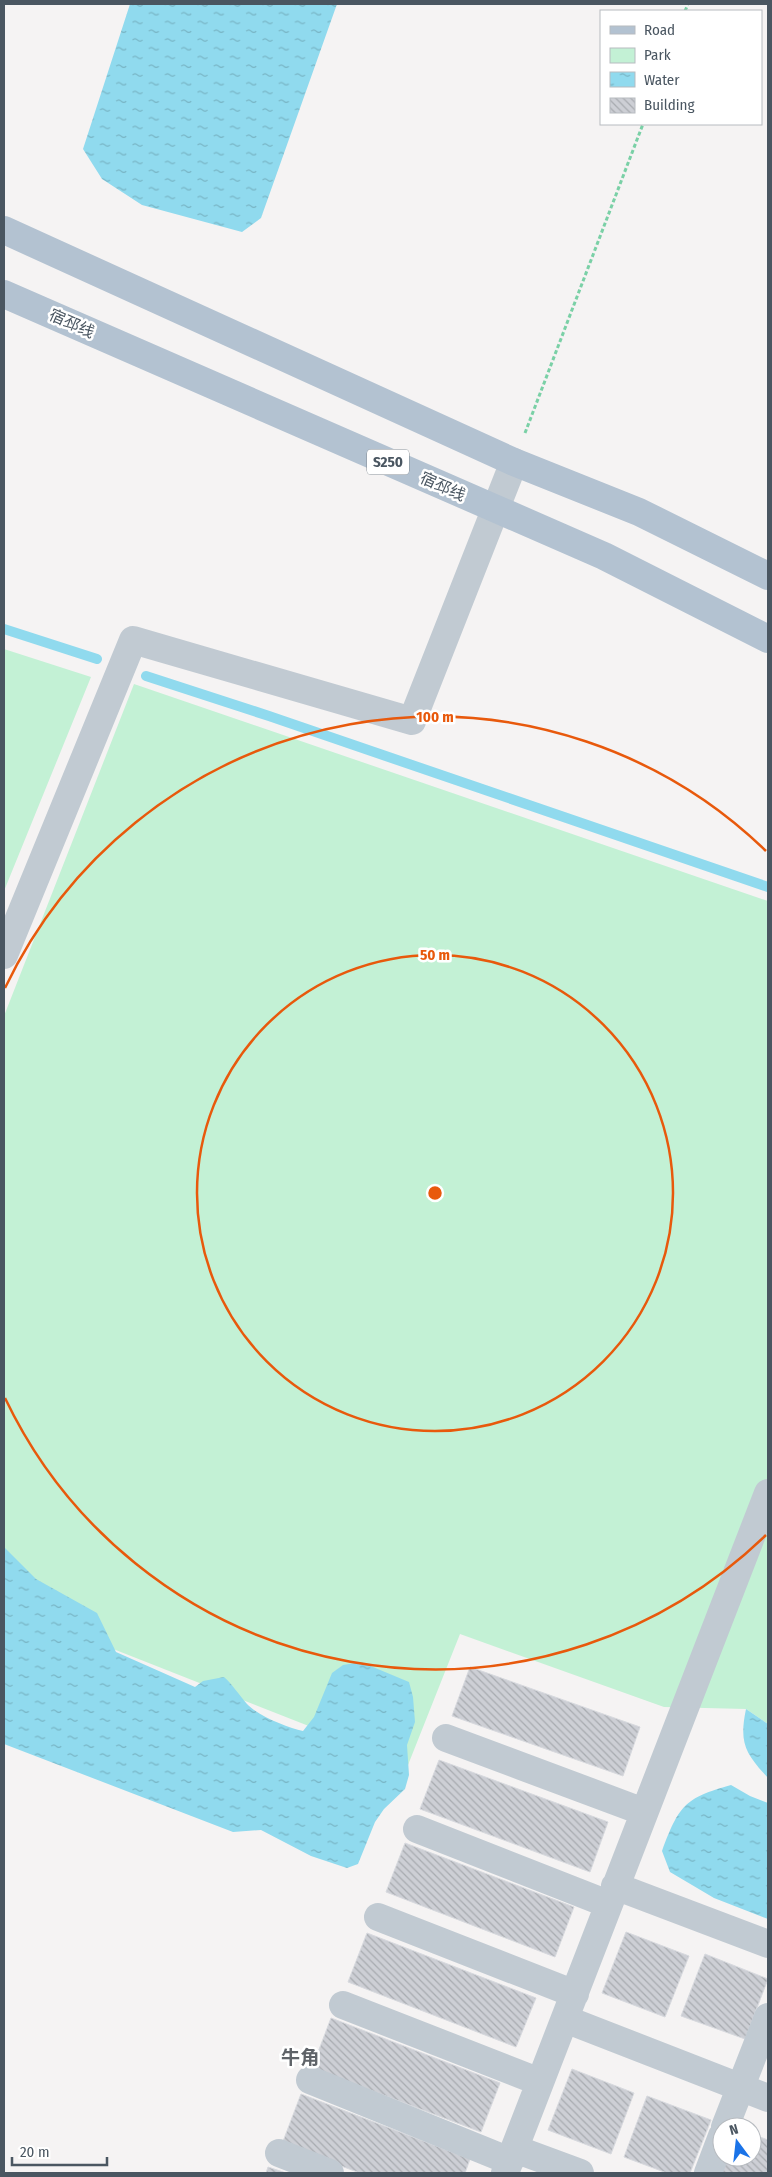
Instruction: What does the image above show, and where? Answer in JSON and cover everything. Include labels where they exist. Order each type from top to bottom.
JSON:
[{"type":"main road","points":[[4,230],[514,462],[639,512],[768,576]]},
{"type":"main road","name":"宿邳线","points":[[4,294],[604,556],[768,639]]},
{"type":"street","points":[[4,955],[133,640],[412,721],[514,462]]},
{"type":"street","points":[[510,2161],[768,1493]]},
{"type":"street","points":[[446,1738],[644,1812]]},
{"type":"street","points":[[417,1830],[612,1895],[768,1944]]},
{"type":"street","points":[[378,1917],[574,1994]]},
{"type":"street","points":[[343,2005],[540,2082]]},
{"type":"street","points":[[729,2117],[768,2017]]},
{"type":"street","points":[[564,2019],[768,2098]]},
{"type":"street","points":[[310,2080],[510,2161],[580,2173]]},
{"type":"street","points":[[279,2153],[330,2173]]},
{"type":"path","points":[[514,462],[643,125]]},
{"type":"green space","points":[[4,649],[91,677],[4,891]]},
{"type":"green space","points":[[134,684],[768,901],[768,1724],[746,1709],[664,1707],[460,1634],[408,1765],[4,1606],[4,1016]]},
{"type":"water","points":[[130,4],[337,4],[261,218],[242,232],[142,205],[102,179],[83,149]]},
{"type":"water","points":[[4,1547],[36,1579],[97,1613],[116,1652],[195,1687],[203,1681],[224,1677],[252,1708],[265,1717],[289,1727],[303,1731],[314,1717],[332,1673],[343,1665],[361,1662],[409,1682],[413,1697],[415,1722],[407,1745],[409,1775],[405,1789],[384,1809],[375,1822],[358,1864],[347,1868],[311,1856],[261,1830],[233,1832],[4,1744]]},
{"type":"water","points":[[746,1709],[768,1724],[768,1778],[749,1754],[746,1747],[743,1731]]},
{"type":"water","points":[[731,1785],[750,1796],[768,1803],[768,1919],[714,1898],[670,1872],[662,1851],[673,1824],[685,1806],[703,1794]]},
{"type":"building","points":[[470,1667],[640,1727],[623,1776],[452,1716]]},
{"type":"building","points":[[439,1760],[608,1822],[590,1872],[420,1809]]},
{"type":"building","points":[[405,1843],[574,1907],[555,1957],[386,1892]]},
{"type":"building","points":[[626,1932],[689,1956],[665,2017],[602,1993]]},
{"type":"building","points":[[367,1933],[536,1998],[516,2047],[348,1982]]},
{"type":"building","points":[[705,1954],[768,1979],[745,2039],[681,2016]]},
{"type":"building","points":[[331,2018],[500,2083],[481,2132],[312,2068]]},
{"type":"building","points":[[572,2069],[634,2093],[611,2154],[548,2130]]},
{"type":"building","points":[[301,2094],[470,2159],[465,2173],[360,2173],[282,2144]]},
{"type":"building","points":[[647,2096],[711,2120],[690,2173],[667,2173],[624,2157]]},
{"type":"building","points":[[762,2138],[768,2140],[768,2173],[719,2173],[721,2167],[762,2167]]},
{"type":"building","points":[[268,2167],[286,2173],[266,2173]]},
{"type":"waterway","points":[[4,629],[97,659]]},
{"type":"waterway","points":[[146,676],[269,716],[768,887]]},
{"type":"district","name":"牛角","points":[[300,2057]]}]
